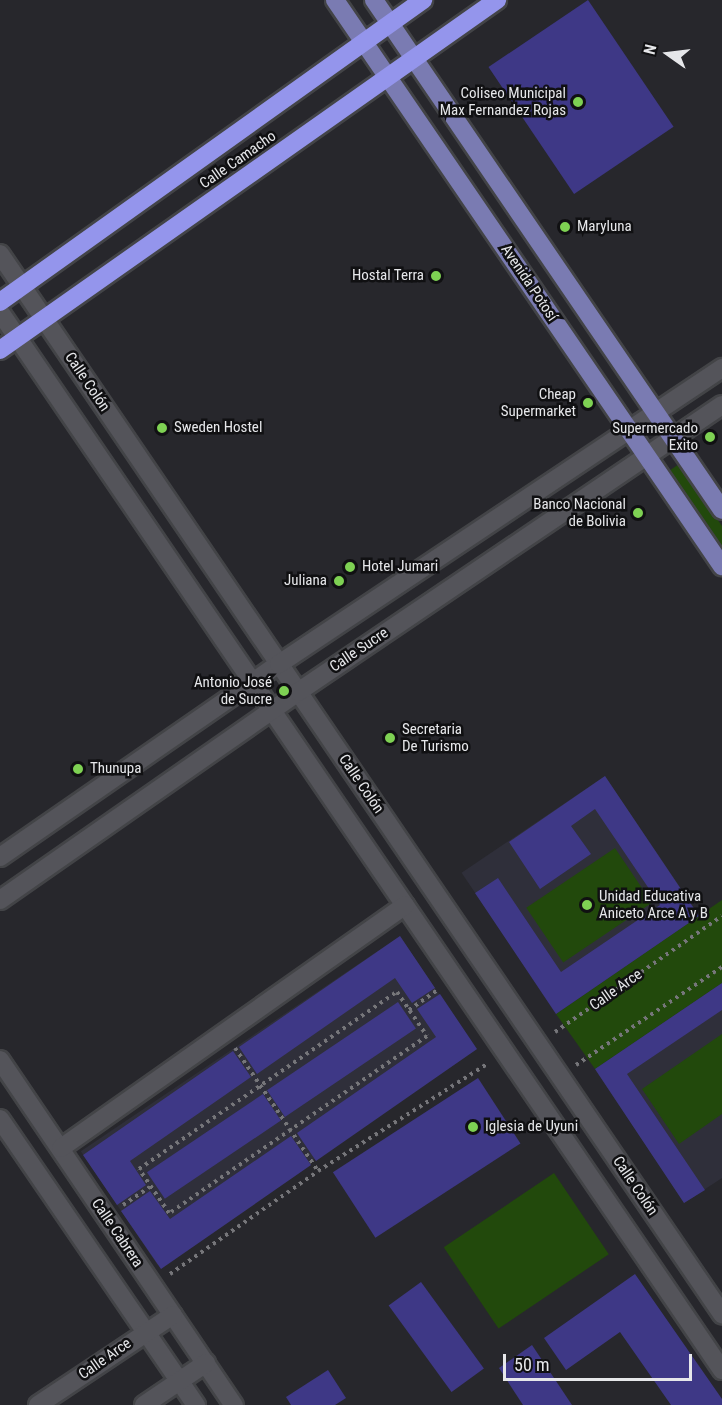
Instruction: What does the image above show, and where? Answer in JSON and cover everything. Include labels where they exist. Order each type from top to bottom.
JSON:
[{"type":"highway","name":"Calle Camacho","points":[[0,302],[365,43],[389,22],[423,0]]},
{"type":"highway","name":"Calle Camacho","points":[[0,350],[497,0]]},
{"type":"main road","name":"Avenida Potosí","points":[[335,0],[722,566]]},
{"type":"main road","points":[[374,0],[416,57],[722,510]]},
{"type":"street","name":"Calle Colón","points":[[0,254],[722,1314]]},
{"type":"street","points":[[0,312],[722,1370]]},
{"type":"street","points":[[0,857],[279,664],[722,368]]},
{"type":"street","name":"Calle Sucre","points":[[0,900],[298,692],[722,405]]},
{"type":"street","points":[[61,1148],[405,905]]},
{"type":"street","name":"Calle Cabrera","points":[[0,1060],[234,1405]]},
{"type":"street","points":[[0,1119],[195,1405]]},
{"type":"street","name":"Calle Arce","points":[[38,1405],[145,1331],[173,1315]]},
{"type":"street","points":[[144,1405],[206,1363]]},
{"type":"path","name":"Calle Arce","points":[[538,1044],[722,916]]},
{"type":"path","points":[[560,1076],[722,967]]},
{"type":"path","points":[[409,1010],[455,979]]},
{"type":"path","points":[[397,992],[427,1036],[169,1213],[139,1169],[261,1085],[397,992]]},
{"type":"path","points":[[225,1032],[318,1171]]},
{"type":"path","points":[[153,1286],[318,1171],[473,1071],[506,1055]]},
{"type":"path","points":[[105,1217],[150,1187]]},
{"type":"shaded area","name":"Unidad Educativa Aniceto Arce A y B","points":[[605,776],[700,916],[556,1013],[462,873]]},
{"type":"shaded area","points":[[400,936],[477,1050],[157,1265],[81,1151]]},
{"type":"shaded area","points":[[722,983],[722,1178],[684,1203],[595,1069]]},
{"type":"green space","points":[[679,464],[722,526],[722,553],[666,473]]},
{"type":"green space","points":[[615,848],[652,903],[563,963],[526,908]]},
{"type":"green space","points":[[722,900],[722,983],[595,1069],[556,1014]]},
{"type":"green space","points":[[722,1034],[722,1114],[679,1144],[642,1089]]},
{"type":"green space","points":[[554,1173],[609,1254],[499,1329],[444,1247]]},
{"type":"building","points":[[588,0],[674,127],[574,194],[489,67]]},
{"type":"building","points":[[605,776],[699,916],[556,1014],[475,893],[498,878],[561,972],[660,905],[595,809],[571,826],[591,854],[540,889],[509,842]]},
{"type":"building","points":[[400,936],[435,988],[412,1003],[395,978],[257,1074],[239,1047]]},
{"type":"building","points":[[722,983],[722,1010],[627,1074],[705,1190],[684,1203],[595,1069]]},
{"type":"building","points":[[440,994],[477,1049],[316,1161],[297,1133],[436,1037],[417,1009]]},
{"type":"building","points":[[398,1002],[416,1029],[285,1117],[267,1090]]},
{"type":"building","points":[[233,1051],[251,1077],[130,1161],[146,1185],[117,1205],[83,1155]]},
{"type":"building","points":[[478,1078],[520,1143],[375,1238],[333,1172]]},
{"type":"building","points":[[263,1094],[281,1121],[165,1199],[147,1172]]},
{"type":"building","points":[[291,1136],[311,1165],[161,1269],[121,1211],[150,1191],[170,1219]]},
{"type":"building","points":[[635,1274],[722,1399],[722,1405],[671,1405],[620,1332],[566,1370],[544,1338]]},
{"type":"building","points":[[421,1282],[484,1369],[452,1392],[389,1306]]},
{"type":"building","points":[[532,1345],[572,1405],[523,1405],[499,1368]]},
{"type":"building","points":[[328,1370],[346,1398],[335,1405],[291,1405],[286,1397]]},
{"type":"place","name":"Coliseo Municipal Max Fernandez Rojas","points":[[578,102]]},
{"type":"place","name":"Maryluna","points":[[565,227]]},
{"type":"place","name":"Hostal Terra","points":[[436,276]]},
{"type":"place","name":"Cheap Supermarket","points":[[588,403]]},
{"type":"place","name":"Sweden Hostel","points":[[162,428]]},
{"type":"place","name":"Supermercado Exito","points":[[710,437]]},
{"type":"place","name":"Banco Nacional de Bolivia","points":[[638,513]]},
{"type":"place","name":"Hotel Jumari","points":[[350,567]]},
{"type":"place","name":"Juliana","points":[[339,581]]},
{"type":"place","name":"Antonio José de Sucre","points":[[284,691]]},
{"type":"place","name":"Secretaria De Turismo","points":[[390,738]]},
{"type":"place","name":"Thunupa","points":[[78,769]]},
{"type":"place","name":"Unidad Educativa Aniceto Arce A y B","points":[[587,905]]},
{"type":"place","name":"Iglesia de Uyuni","points":[[473,1127]]}]
